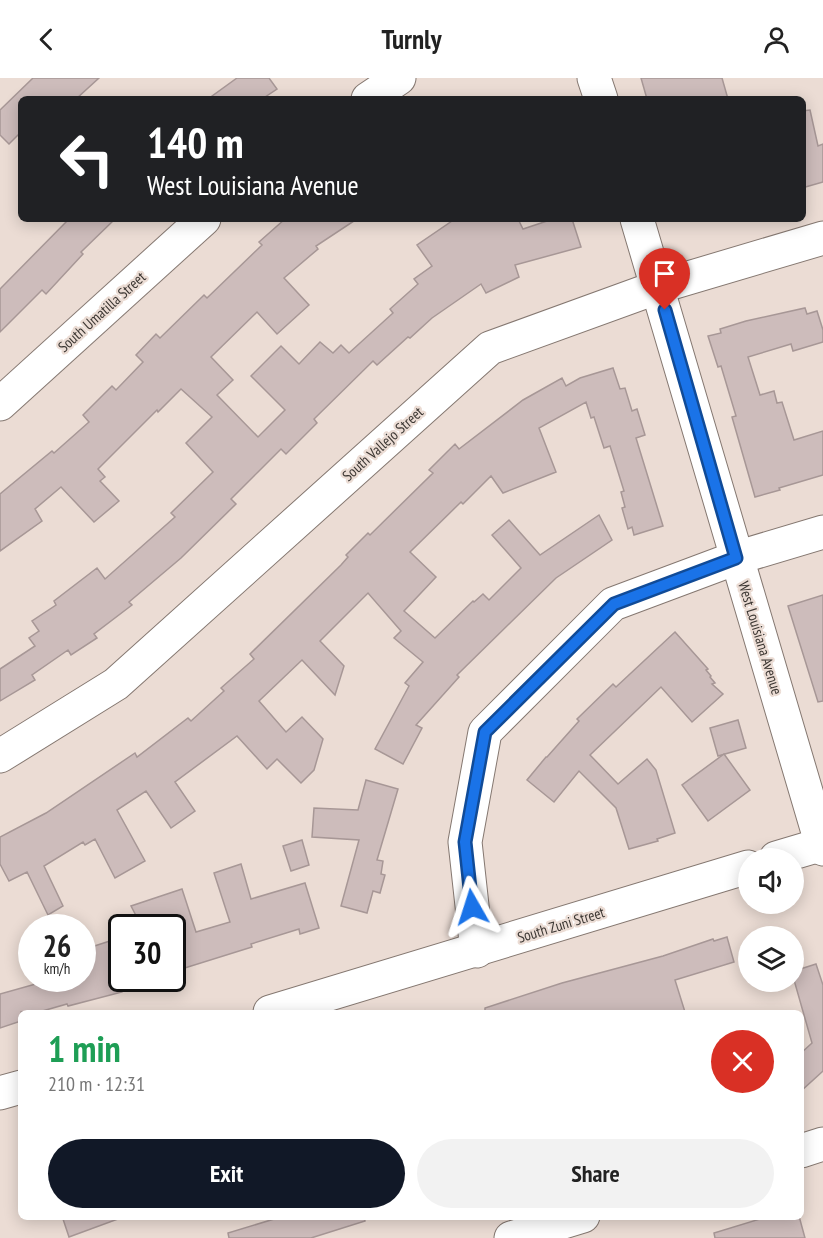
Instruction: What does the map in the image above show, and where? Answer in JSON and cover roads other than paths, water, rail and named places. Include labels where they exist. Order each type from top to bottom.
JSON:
[{"type":"street","points":[[372,96],[399,78]]},
{"type":"street","points":[[594,78],[600,96]]},
{"type":"street","name":"South Umatilla Street","points":[[0,404],[201,222]]},
{"type":"street","name":"West Louisiana Avenue","points":[[638,222],[823,846]]},
{"type":"street","name":"South Vallejo Street","points":[[0,756],[116,684],[490,348],[658,287],[823,238]]},
{"type":"street","points":[[477,951],[465,842],[485,732],[614,604],[736,558],[823,532]]},
{"type":"street","points":[[804,851],[823,846]]},
{"type":"street","name":"South Zuni Street","points":[[277,1010],[738,870]]},
{"type":"street","points":[[0,1093],[18,1088]]},
{"type":"street","points":[[804,1150],[823,1144]]},
{"type":"street","points":[[511,1238],[570,1220]]}]
